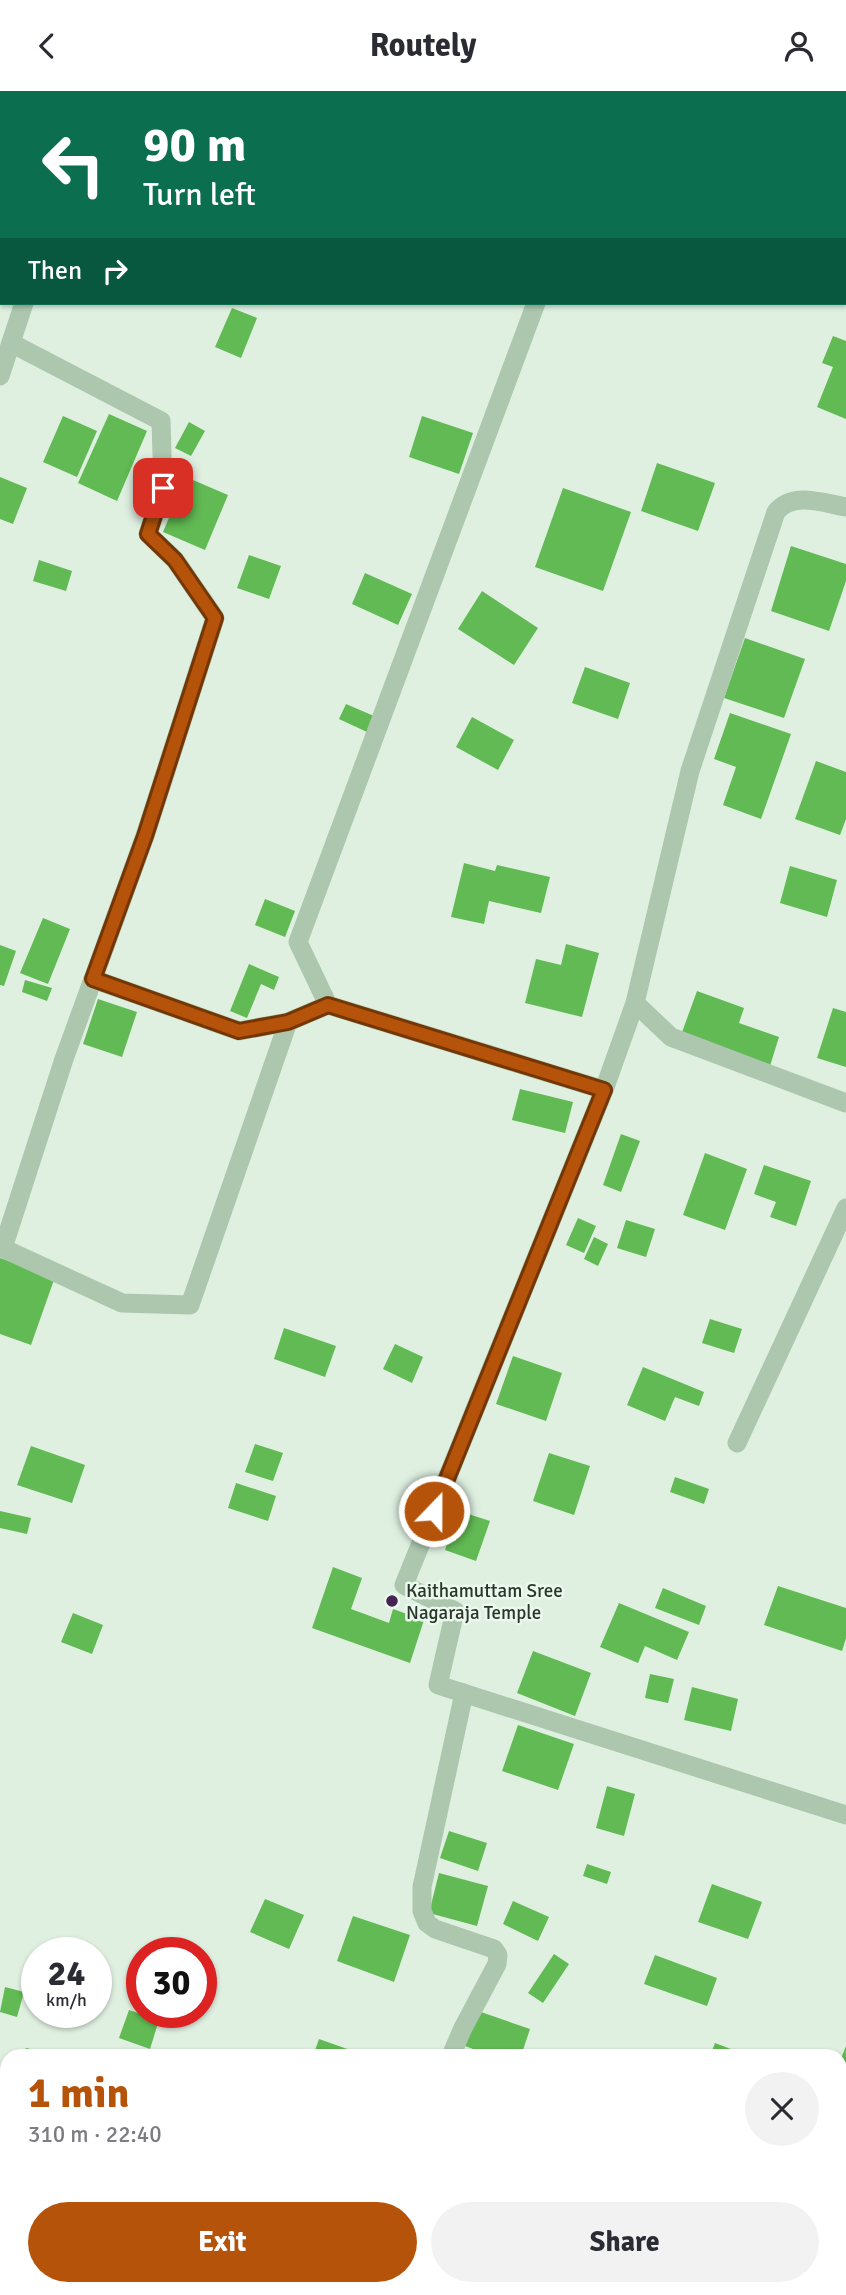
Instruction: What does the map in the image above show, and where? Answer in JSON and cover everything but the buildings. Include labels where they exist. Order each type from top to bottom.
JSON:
[{"type":"street","points":[[0,376],[23,305]]},
{"type":"street","points":[[328,1005],[298,942],[535,305]]},
{"type":"street","points":[[11,343],[161,421],[163,488],[148,534],[175,560],[215,618],[145,836],[64,1059],[2,1247],[122,1303],[190,1305],[288,1022]]},
{"type":"street","points":[[846,507],[797,499],[783,504],[776,512],[690,771],[635,1003],[604,1090],[404,1585],[455,1611],[438,1685],[846,1815]]},
{"type":"street","points":[[93,979],[239,1031],[288,1022],[328,1005],[604,1090]]},
{"type":"street","points":[[635,1003],[671,1037],[846,1103]]},
{"type":"street","points":[[737,1443],[846,1208]]},
{"type":"street","points":[[454,2049],[461,2030],[497,1964],[498,1955],[494,1949],[435,1929],[427,1923],[422,1911],[422,1887],[428,1853],[464,1693]]},
{"type":"place","name":"Kaithamuttam Sree Nagaraja Temple","points":[[392,1601]]},
{"type":"route","points":[[163,488],[148,534],[175,560],[215,618],[145,836],[93,979],[239,1031],[288,1022],[328,1005],[604,1090],[434,1511]]}]
